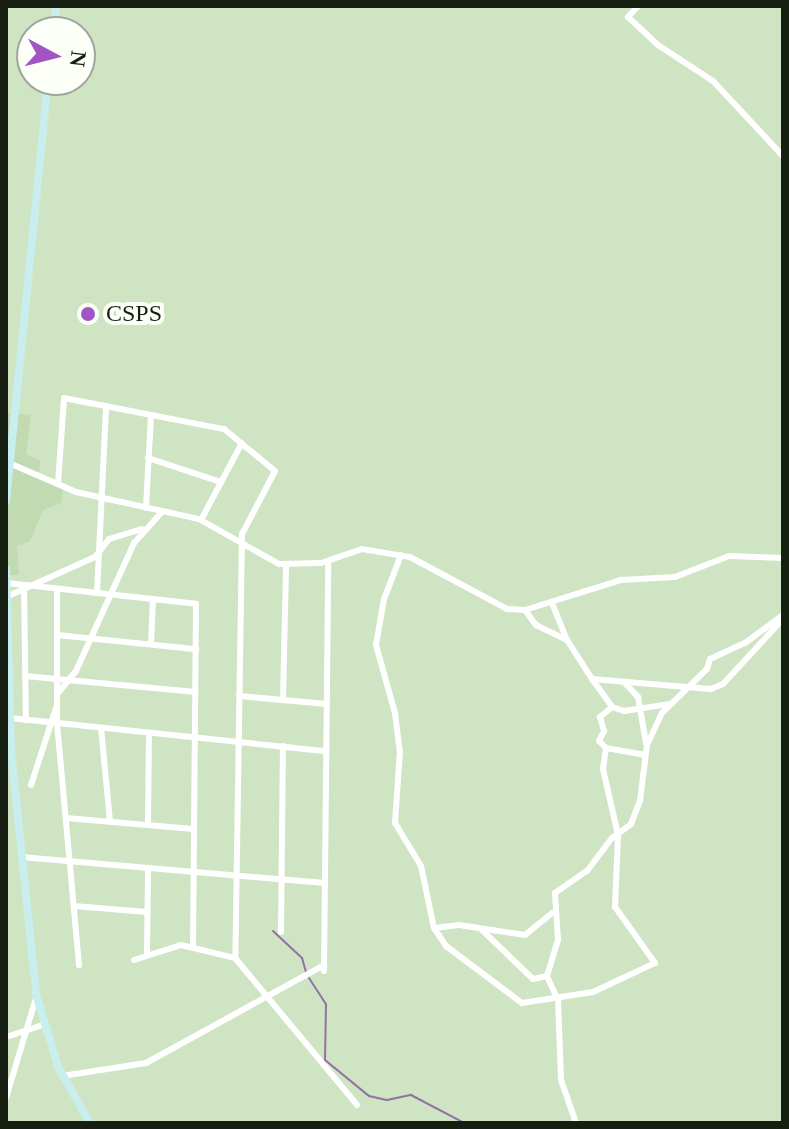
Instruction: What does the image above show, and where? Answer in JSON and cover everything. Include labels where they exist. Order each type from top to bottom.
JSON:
[{"type":"street","points":[[638,6],[628,17],[658,45],[713,81],[783,156]]},
{"type":"street","points":[[6,501],[6,461],[46,96]]},
{"type":"street","points":[[58,484],[64,398],[224,429],[275,471],[242,544],[235,958]]},
{"type":"street","points":[[97,593],[106,406]]},
{"type":"street","points":[[146,508],[151,415]]},
{"type":"street","points":[[201,520],[242,443]]},
{"type":"street","points":[[148,458],[221,482]]},
{"type":"street","points":[[6,461],[58,484],[102,498],[201,520],[286,566],[328,562],[362,549],[401,555],[501,607],[525,610],[621,580],[675,577],[729,556],[783,558]]},
{"type":"street","points":[[7,596],[24,585],[82,565],[109,539],[135,534],[162,512]]},
{"type":"street","points":[[61,680],[76,671],[146,526]]},
{"type":"street","points":[[401,555],[381,607],[376,645],[395,713],[400,751],[393,816],[421,866],[434,928],[462,963],[522,1003],[558,1000],[593,992],[655,963],[615,907],[618,835],[603,769],[606,748]]},
{"type":"street","points":[[62,1076],[146,1063],[324,968],[328,562]]},
{"type":"street","points":[[283,700],[286,566]]},
{"type":"street","points":[[6,569],[10,718],[36,994],[62,1076],[90,1123]]},
{"type":"street","points":[[7,583],[196,604],[193,945]]},
{"type":"street","points":[[24,585],[26,720]]},
{"type":"street","points":[[31,785],[53,723],[61,680],[57,589]]},
{"type":"street","points":[[151,644],[153,599]]},
{"type":"street","points":[[552,603],[567,640],[612,707],[642,711],[670,704]]},
{"type":"street","points":[[525,610],[536,625],[567,640]]},
{"type":"street","points":[[592,679],[711,689],[723,684],[783,617]]},
{"type":"street","points":[[576,1123],[561,1080],[558,1000],[547,976],[558,940],[552,913],[557,889],[587,871],[638,810],[647,745],[670,704],[710,659],[745,643],[783,617]]},
{"type":"street","points":[[57,635],[196,649]]},
{"type":"street","points":[[25,676],[195,692]]},
{"type":"street","points":[[624,682],[638,697],[647,745]]},
{"type":"street","points":[[239,696],[327,704]]},
{"type":"street","points":[[612,707],[599,720],[604,731],[598,738],[606,748],[645,755]]},
{"type":"street","points":[[10,718],[326,751]]},
{"type":"street","points":[[53,723],[66,818],[79,965]]},
{"type":"street","points":[[101,728],[110,822]]},
{"type":"street","points":[[148,825],[149,733]]},
{"type":"street","points":[[281,932],[283,746]]},
{"type":"street","points":[[66,818],[194,829]]},
{"type":"street","points":[[21,857],[325,883]]},
{"type":"street","points":[[147,953],[148,868]]},
{"type":"street","points":[[74,906],[147,912]]},
{"type":"street","points":[[434,928],[481,929],[525,935],[552,913]]},
{"type":"street","points":[[481,929],[533,979],[547,976]]},
{"type":"street","points":[[134,960],[147,953],[193,945],[235,958],[269,995],[357,1105]]},
{"type":"street","points":[[6,1098],[36,994]]},
{"type":"street","points":[[6,1037],[44,1025]]},
{"type":"shaded area","points":[[6,413],[31,415],[26,454],[40,461],[39,476],[64,487],[61,503],[43,510],[30,541],[17,546],[19,575],[6,575]]},
{"type":"waterway","points":[[273,931],[302,958],[306,972]]},
{"type":"waterway","points":[[309,978],[326,1004],[325,1060],[369,1096],[387,1100],[411,1095],[464,1123]]},
{"type":"place","name":"CSPS","points":[[88,314]]}]
